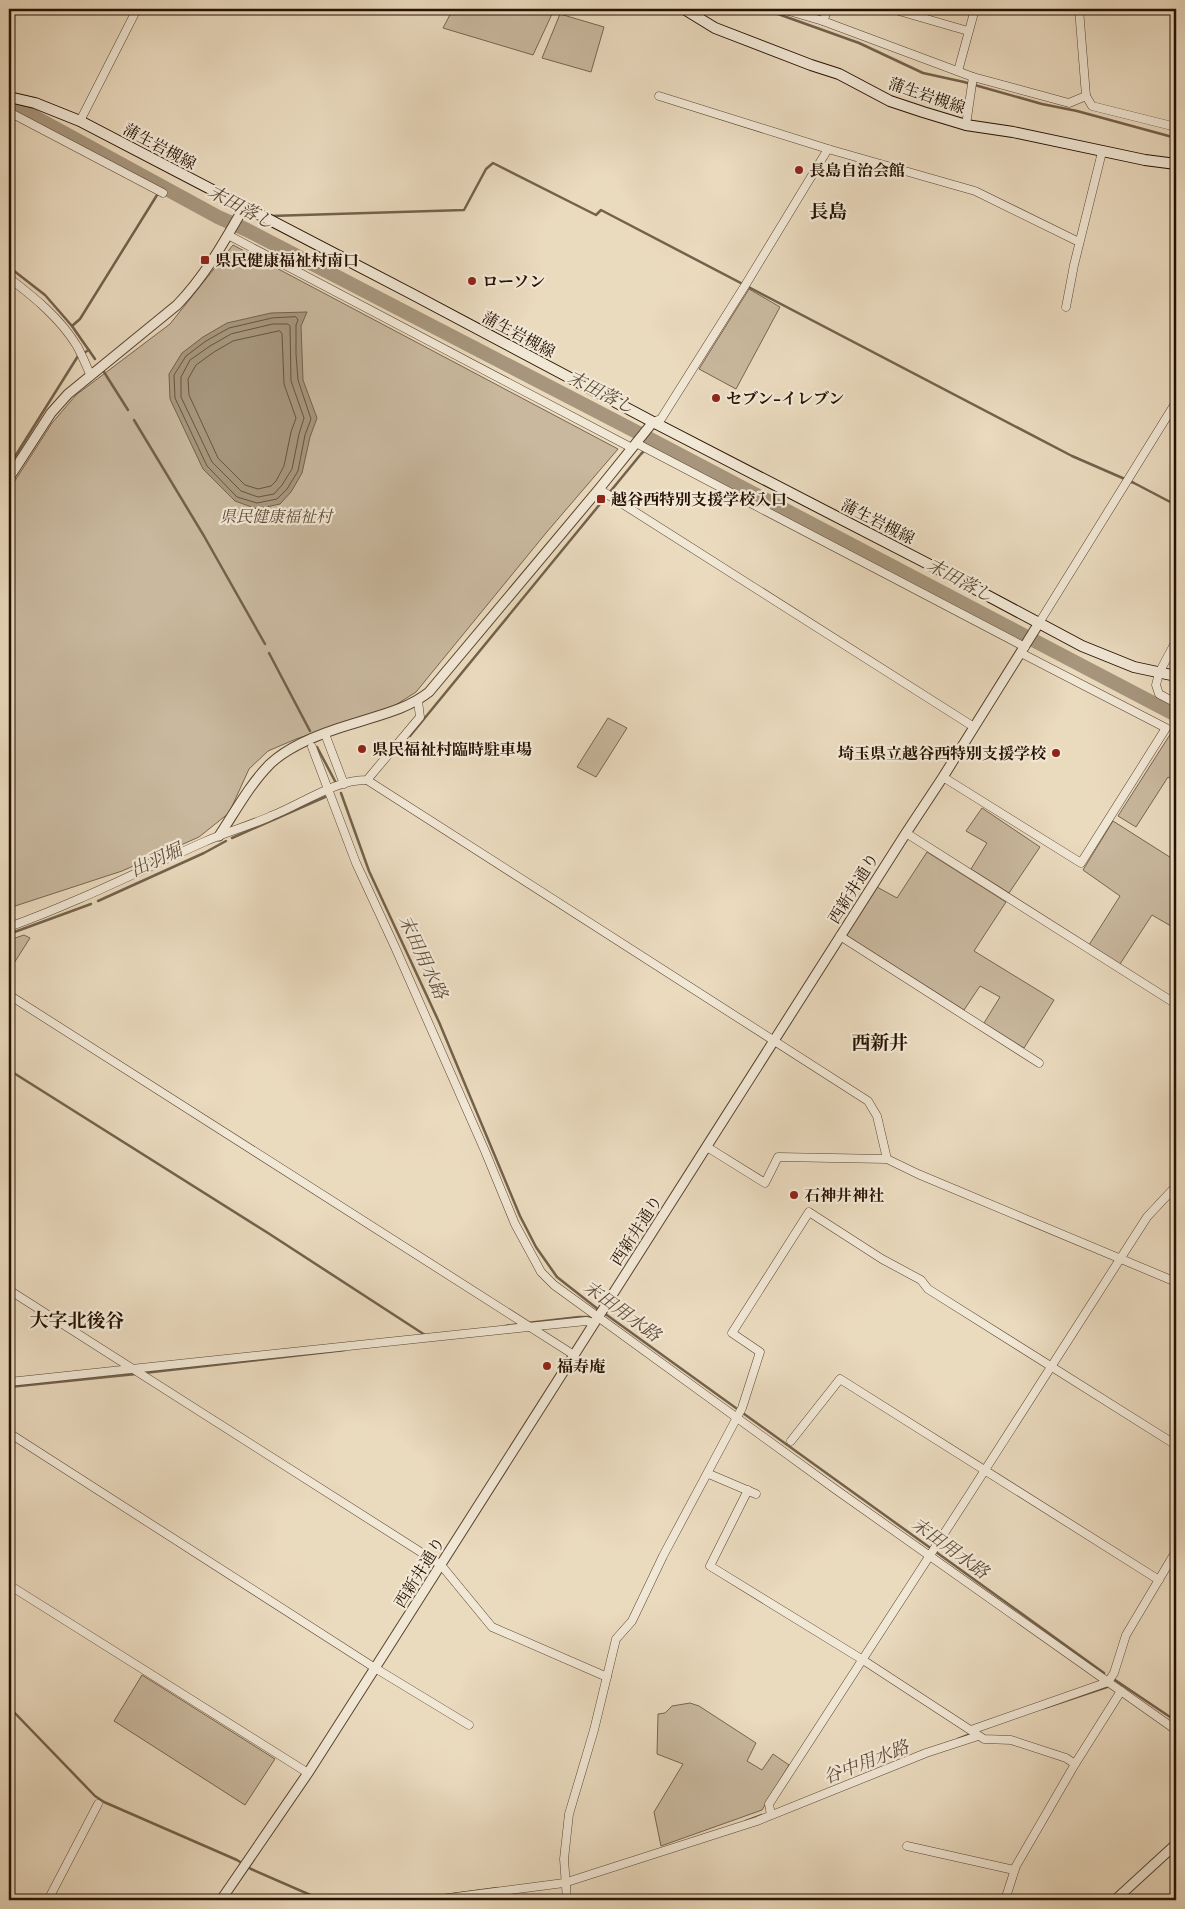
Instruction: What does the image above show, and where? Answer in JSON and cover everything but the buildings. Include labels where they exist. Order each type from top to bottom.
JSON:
[{"type":"main road","name":"蒲生岩槻線","points":[[684,9],[715,28],[811,65],[840,74],[890,101],[966,125],[1013,132],[1145,160],[1176,164]]},
{"type":"main road","name":"蒲生岩槻線","points":[[9,97],[35,103],[80,121],[1082,646],[1115,660],[1176,676]]},
{"type":"street","points":[[80,121],[137,9]]},
{"type":"street","points":[[782,9],[823,21],[973,77],[1069,103],[1086,96]]},
{"type":"street","points":[[823,21],[828,9]]},
{"type":"street","points":[[892,9],[968,31]]},
{"type":"street","points":[[958,71],[975,9]]},
{"type":"street","points":[[1079,9],[1086,96],[1092,106],[1176,127]]},
{"type":"street","points":[[966,125],[973,77]]},
{"type":"street","points":[[659,96],[828,149],[975,191],[1079,242]]},
{"type":"street","points":[[9,112],[163,193]]},
{"type":"street","points":[[219,836],[260,776],[271,763],[284,753],[325,734],[404,708],[418,701],[440,680],[653,422],[661,418],[828,149]]},
{"type":"street","points":[[1066,307],[1079,242],[1102,152]]},
{"type":"street","points":[[9,478],[51,413],[68,394],[90,374],[177,305],[207,270],[244,207]]},
{"type":"street","points":[[228,235],[634,445],[1023,650],[1166,728],[1081,863],[943,777]]},
{"type":"street","points":[[9,278],[34,297],[58,322],[76,346],[90,374]]},
{"type":"street","points":[[1039,623],[1176,402]]},
{"type":"street","points":[[599,489],[974,728]]},
{"type":"street","name":"西新井通り","points":[[221,1900],[308,1773],[906,832],[943,777],[1039,623]]},
{"type":"street","points":[[1176,641],[1159,673],[1156,685],[1156,690],[1160,694],[1176,703]]},
{"type":"street","points":[[366,780],[420,716],[418,701]]},
{"type":"street","points":[[325,734],[344,784]]},
{"type":"street","points":[[312,747],[356,863],[481,1142],[515,1224],[540,1272],[596,1320],[1176,1730]]},
{"type":"street","points":[[9,927],[52,912],[219,836],[272,816],[328,789],[366,780],[868,1101],[877,1116],[888,1159]]},
{"type":"street","points":[[906,832],[1176,1004]]},
{"type":"street","points":[[840,936],[1039,1063]]},
{"type":"street","points":[[9,995],[574,1355]]},
{"type":"street","points":[[707,1147],[765,1183],[778,1157],[888,1159],[918,1174],[1176,1282]]},
{"type":"street","points":[[771,1815],[769,1804],[929,1555],[986,1470],[1147,1217],[1176,1186]]},
{"type":"street","points":[[567,1900],[564,1883],[564,1859],[570,1814],[594,1730],[616,1638],[632,1622],[663,1556],[709,1474],[742,1408],[760,1352],[732,1333],[809,1212],[882,1259],[921,1280],[928,1289],[1176,1445]]},
{"type":"street","points":[[9,1290],[441,1565],[492,1627],[607,1677]]},
{"type":"street","points":[[9,1382],[596,1320]]},
{"type":"street","points":[[791,1441],[840,1379],[1159,1580]]},
{"type":"street","points":[[9,1433],[375,1668],[469,1725]]},
{"type":"street","points":[[709,1474],[756,1494]]},
{"type":"street","points":[[748,1490],[710,1566],[863,1660],[984,1740],[1011,1740],[1066,1758],[1075,1764]]},
{"type":"street","points":[[971,1730],[1108,1682],[1114,1673],[1126,1635],[1176,1551]]},
{"type":"street","points":[[9,1585],[308,1773]]},
{"type":"street","points":[[1005,1900],[1014,1870],[1075,1764],[1121,1691]]},
{"type":"street","points":[[433,1900],[564,1883],[652,1856],[771,1815],[926,1753],[978,1736]]},
{"type":"street","points":[[48,1900],[98,1804]]},
{"type":"street","points":[[1117,1899],[1176,1844]]},
{"type":"street","points":[[907,1846],[1014,1870]]},
{"type":"street","points":[[1117,1899],[1130,1900]]},
{"type":"green space","points":[[453,9],[552,9],[552,14],[533,55],[443,28]]},
{"type":"green space","points":[[560,14],[604,27],[591,72],[542,58]]},
{"type":"green space","name":"県民健康福祉村","points":[[233,245],[618,449],[546,533],[416,692],[394,706],[296,739],[268,751],[249,769],[229,813],[199,837],[122,871],[9,908],[9,490],[52,423],[76,395],[170,324]]},
{"type":"green space","points":[[749,289],[780,307],[736,389],[699,369]]},
{"type":"green space","points":[[608,718],[627,728],[596,777],[577,767]]},
{"type":"green space","points":[[1173,730],[1176,732],[1176,782],[1168,777],[1136,827],[1118,816]]},
{"type":"green space","points":[[982,808],[1040,847],[1009,893],[971,869],[987,843],[966,831]]},
{"type":"green space","points":[[1113,821],[1176,861],[1176,929],[1152,915],[1120,964],[1089,945],[1120,896],[1083,870]]},
{"type":"green space","points":[[927,852],[1006,902],[974,951],[1054,1000],[1024,1048],[984,1023],[1000,997],[980,986],[964,1010],[846,935],[877,887],[897,898]]},
{"type":"green space","points":[[24,935],[30,938],[9,971],[9,940]]},
{"type":"green space","points":[[142,1675],[275,1759],[245,1805],[114,1721]]},
{"type":"green space","points":[[690,1703],[699,1706],[756,1743],[747,1761],[762,1770],[773,1754],[789,1765],[762,1810],[661,1846],[654,1812],[683,1764],[657,1754],[658,1714],[665,1713],[672,1706]]},
{"type":"water","points":[[307,312],[301,326],[303,380],[317,418],[310,437],[302,473],[291,492],[280,504],[257,509],[235,501],[203,469],[170,399],[169,374],[182,353],[203,337],[227,323],[271,313]]},
{"type":"waterway","points":[[764,9],[859,43],[923,73],[964,82],[1042,104],[1077,111],[1176,138]]},
{"type":"waterway","name":"末田落し","points":[[9,103],[218,217],[247,230],[631,429],[1176,715]]},
{"type":"waterway","points":[[270,216],[464,210],[486,169],[493,163],[596,215],[601,210],[1072,456],[1134,483],[1176,505]]},
{"type":"waterway","points":[[72,326],[80,319],[162,187]]},
{"type":"waterway","points":[[242,216],[254,216]]},
{"type":"waterway","name":"末田落し","points":[[218,217],[237,217]]},
{"type":"waterway","points":[[9,267],[45,295],[72,326],[95,359]]},
{"type":"waterway","points":[[9,466],[78,356],[89,350]]},
{"type":"waterway","points":[[104,372],[128,410]]},
{"type":"waterway","points":[[134,420],[204,536],[265,644]]},
{"type":"waterway","points":[[410,736],[641,454],[654,441]]},
{"type":"waterway","points":[[269,653],[310,731]]},
{"type":"waterway","points":[[317,747],[336,783]]},
{"type":"waterway","name":"末田用水路","points":[[341,793],[369,871],[439,1022],[520,1216],[536,1247],[557,1277],[599,1310]]},
{"type":"waterway","name":"出羽堀","points":[[232,838],[325,797]]},
{"type":"waterway","name":"出羽堀","points":[[98,901],[204,853],[226,841]]},
{"type":"waterway","name":"出羽堀","points":[[9,934],[91,904]]},
{"type":"waterway","points":[[9,1070],[268,1233],[425,1335]]},
{"type":"waterway","name":"末田用水路","points":[[604,1313],[1104,1673]]},
{"type":"waterway","points":[[527,1323],[594,1317]]},
{"type":"waterway","points":[[505,1326],[521,1324]]},
{"type":"waterway","points":[[144,1373],[345,1350]]},
{"type":"waterway","points":[[9,1387],[136,1374]]},
{"type":"waterway","name":"末田用水路","points":[[1115,1680],[1176,1721]]},
{"type":"waterway","name":"谷中用水路","points":[[1044,1708],[1107,1687]]},
{"type":"waterway","points":[[9,1707],[95,1796],[104,1802],[237,1860],[251,1869],[322,1900]]},
{"type":"waterway","name":"谷中用水路","points":[[958,1739],[968,1735]]},
{"type":"waterway","name":"谷中用水路","points":[[746,1821],[762,1815]]},
{"type":"waterway","name":"谷中用水路","points":[[453,1894],[498,1888]]},
{"type":"waterway","name":"谷中用水路","points":[[418,1900],[433,1897]]},
{"type":"place","name":"長島自治会館","points":[[799,170]]},
{"type":"place","name":"県民健康福祉村南口","points":[[205,260]]},
{"type":"place","name":"ローソン","points":[[472,281]]},
{"type":"place","name":"セブン-イレブン","points":[[716,398]]},
{"type":"place","name":"越谷西特別支援学校入口","points":[[601,499]]},
{"type":"place","name":"県民福祉村臨時駐車場","points":[[362,749]]},
{"type":"place","name":"埼玉県立越谷西特別支援学校","points":[[1056,753]]},
{"type":"place","name":"石神井神社","points":[[794,1195]]},
{"type":"place","name":"福寿庵","points":[[547,1366]]},
{"type":"district","name":"長島","points":[[828,211]]},
{"type":"district","name":"西新井","points":[[880,1042]]},
{"type":"district","name":"大字北後谷","points":[[77,1320]]}]
